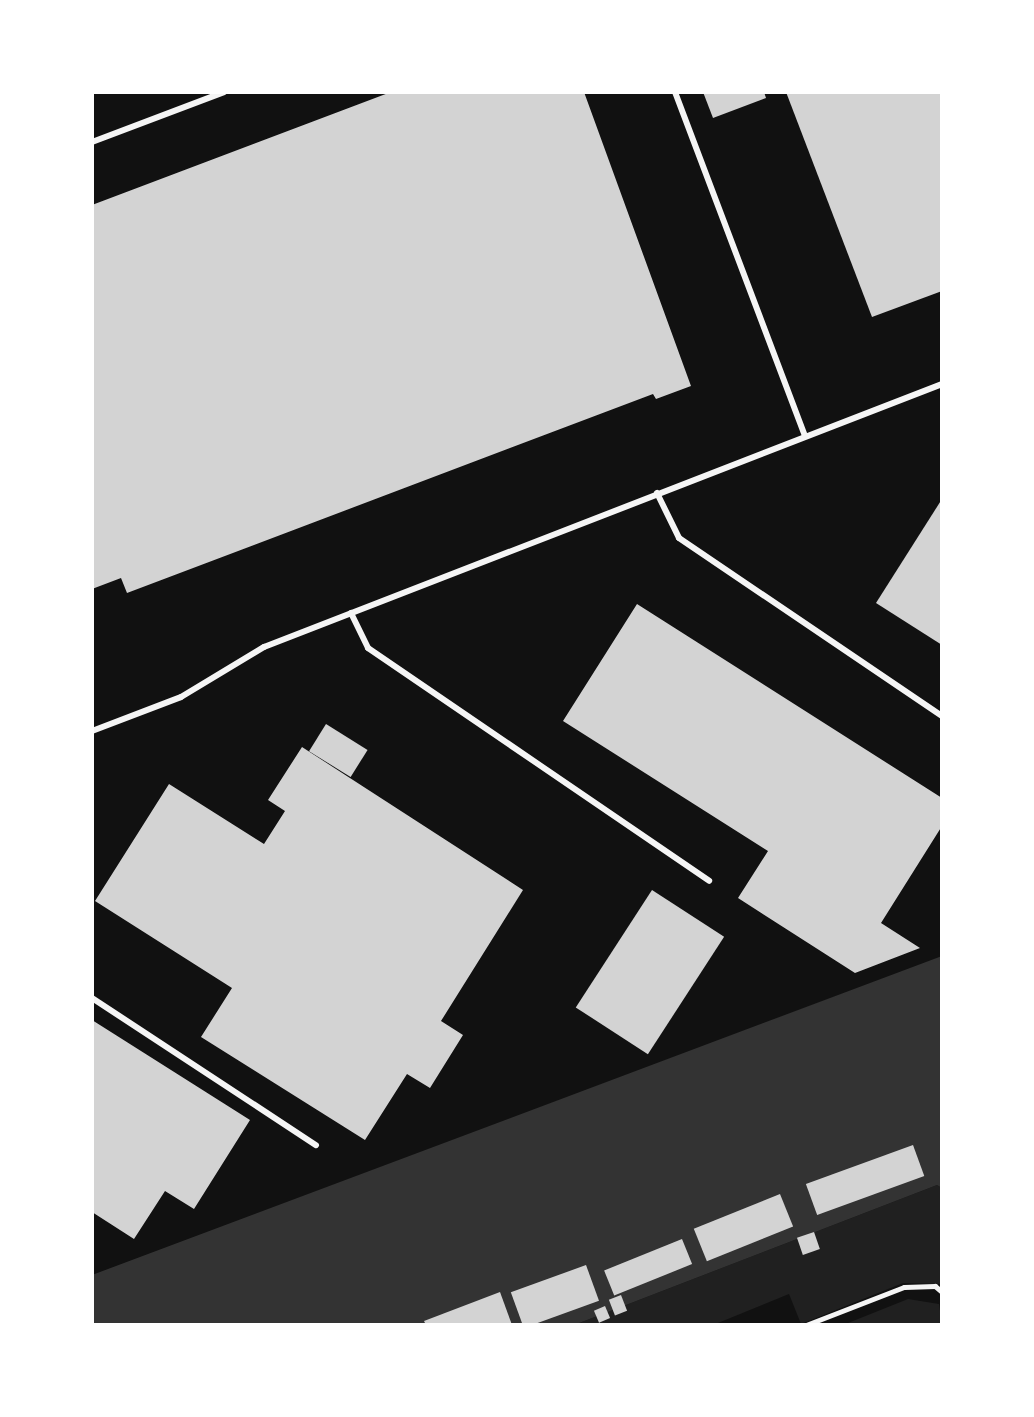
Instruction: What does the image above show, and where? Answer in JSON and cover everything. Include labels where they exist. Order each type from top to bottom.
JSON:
[{"type":"lane","points":[[92,142],[224,92]]},
{"type":"lane","points":[[675,92],[805,436]]},
{"type":"lane","points":[[92,731],[181,697],[264,647],[942,384]]},
{"type":"lane","points":[[657,493],[679,538],[942,716]]},
{"type":"lane","points":[[351,613],[368,648],[709,881]]},
{"type":"lane","points":[[92,998],[316,1145]]},
{"type":"path","points":[[806,1325],[904,1287],[935,1286],[942,1292]]},
{"type":"shaded area","points":[[942,956],[942,1188],[937,1185],[574,1325],[92,1325],[92,1275]]},
{"type":"shaded area","points":[[937,1185],[942,1188],[942,1284],[903,1283],[801,1324],[789,1294],[713,1325],[574,1325]]},
{"type":"shaded area","points":[[908,1299],[939,1304],[942,1325],[843,1325]]},
{"type":"building","points":[[391,92],[584,92],[691,386],[656,399],[653,394],[127,593],[121,578],[92,589],[92,205]]},
{"type":"building","points":[[703,92],[764,92],[766,98],[713,118]]},
{"type":"building","points":[[786,92],[942,92],[942,291],[872,317]]},
{"type":"building","points":[[942,499],[942,645],[876,603]]},
{"type":"building","points":[[637,604],[942,798],[942,826],[881,923],[920,948],[855,973],[738,898],[768,851],[563,721]]},
{"type":"building","points":[[326,724],[368,750],[351,777],[309,751]]},
{"type":"building","points":[[302,747],[523,890],[441,1021],[463,1035],[430,1088],[407,1074],[365,1140],[201,1037],[232,988],[95,901],[169,784],[264,844],[285,811],[268,800]]},
{"type":"building","points":[[652,890],[724,937],[648,1054],[576,1007]]},
{"type":"building","points":[[92,1020],[250,1120],[194,1209],[165,1191],[134,1239],[92,1212]]},
{"type":"building","points":[[913,1145],[924,1176],[817,1215],[806,1184]]},
{"type":"building","points":[[780,1194],[793,1226],[707,1261],[694,1229]]},
{"type":"building","points":[[814,1232],[820,1249],[803,1255],[797,1238]]},
{"type":"building","points":[[682,1239],[692,1264],[614,1296],[604,1270]]},
{"type":"building","points":[[586,1265],[599,1301],[532,1325],[523,1325],[511,1292]]},
{"type":"building","points":[[500,1292],[512,1325],[426,1325],[424,1321]]},
{"type":"building","points":[[621,1295],[627,1311],[615,1316],[609,1300]]},
{"type":"building","points":[[605,1306],[610,1318],[599,1323],[594,1311]]}]
